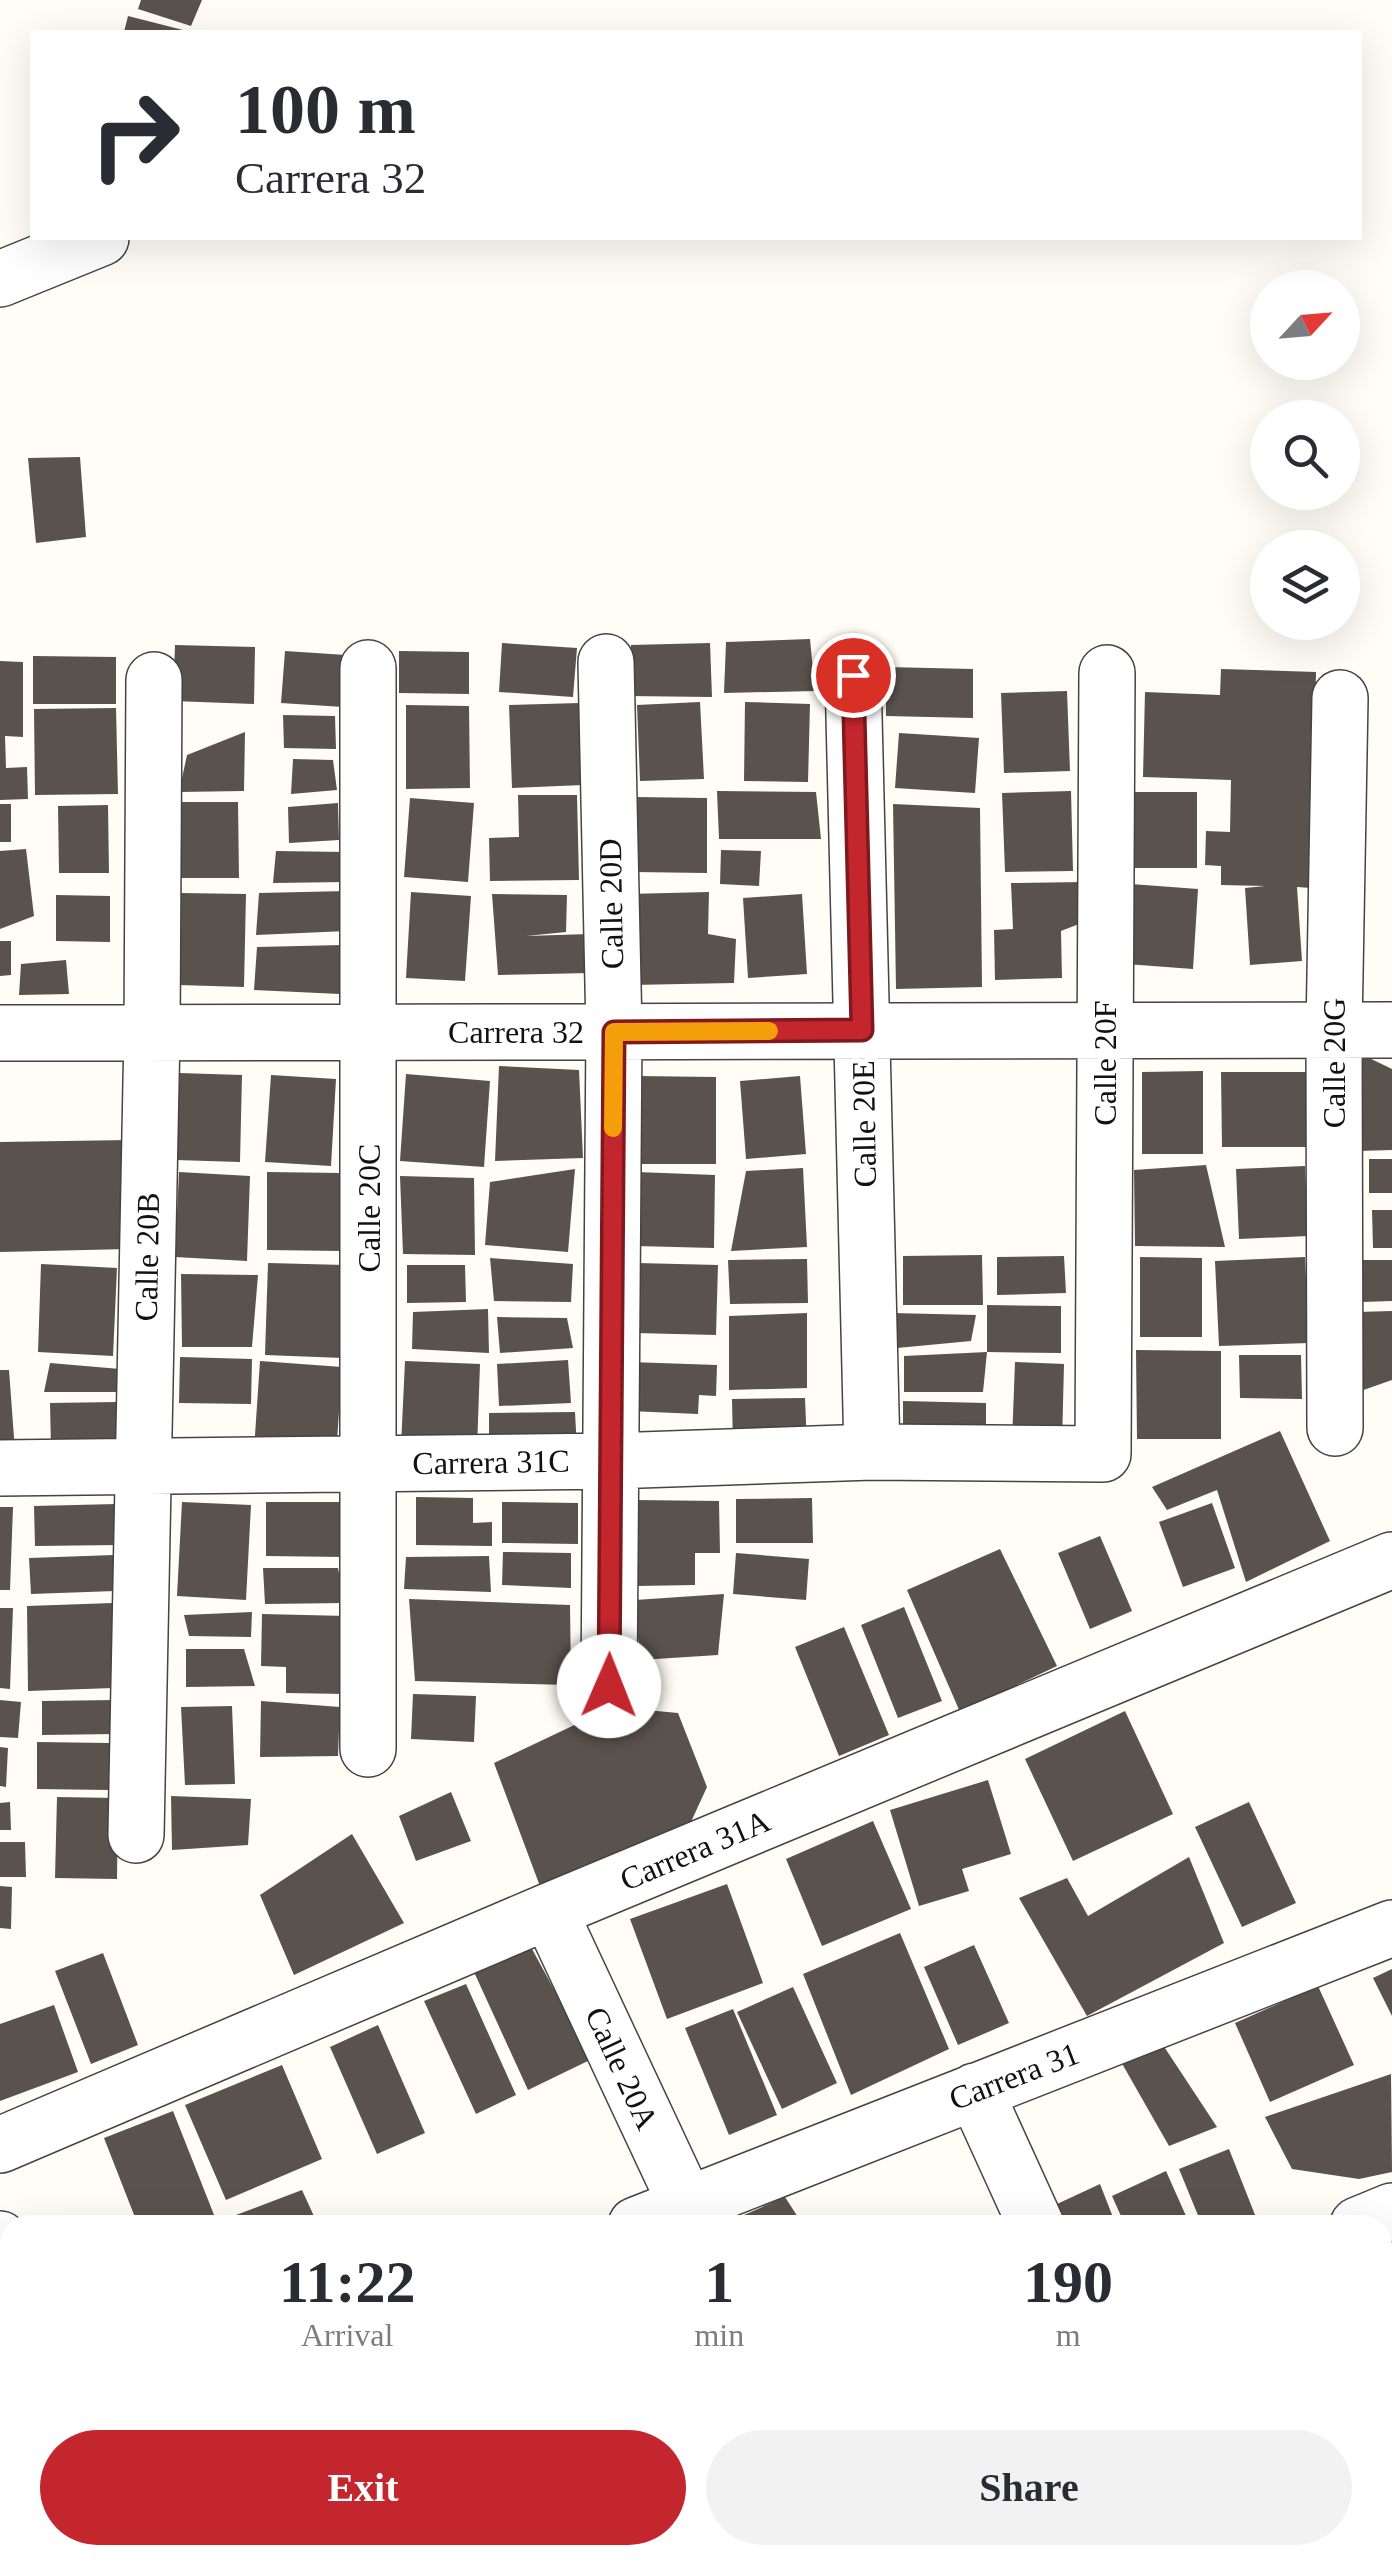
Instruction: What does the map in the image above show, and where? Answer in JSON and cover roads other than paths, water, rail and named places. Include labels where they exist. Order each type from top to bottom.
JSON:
[{"type":"street","points":[[0,279],[96,240]]},
{"type":"street","name":"Calle 20D","points":[[606,662],[614,1032],[609,1686]]},
{"type":"street","name":"Calle 20C","points":[[368,668],[368,1749]]},
{"type":"street","name":"Calle 20F","points":[[1103,1454],[1107,672]]},
{"type":"street","name":"Calle 20E","points":[[853,675],[872,1452]]},
{"type":"street","name":"Calle 20B","points":[[136,1834],[152,1032],[154,680]]},
{"type":"street","name":"Calle 20G","points":[[1335,1428],[1334,1030],[1340,698]]},
{"type":"street","name":"Carrera 32","points":[[0,1033],[1392,1030]]},
{"type":"street","name":"Carrera 31C","points":[[0,1468],[611,1461],[872,1452],[1103,1454]]},
{"type":"street","name":"Carrera 31A","points":[[0,2145],[549,1911],[1392,1560]]},
{"type":"street","name":"Calle 20A","points":[[549,1911],[691,2215]]},
{"type":"street","name":"Carrera 31","points":[[691,2215],[975,2091],[1392,1928]]},
{"type":"street","points":[[975,2091],[1031,2215]]}]
